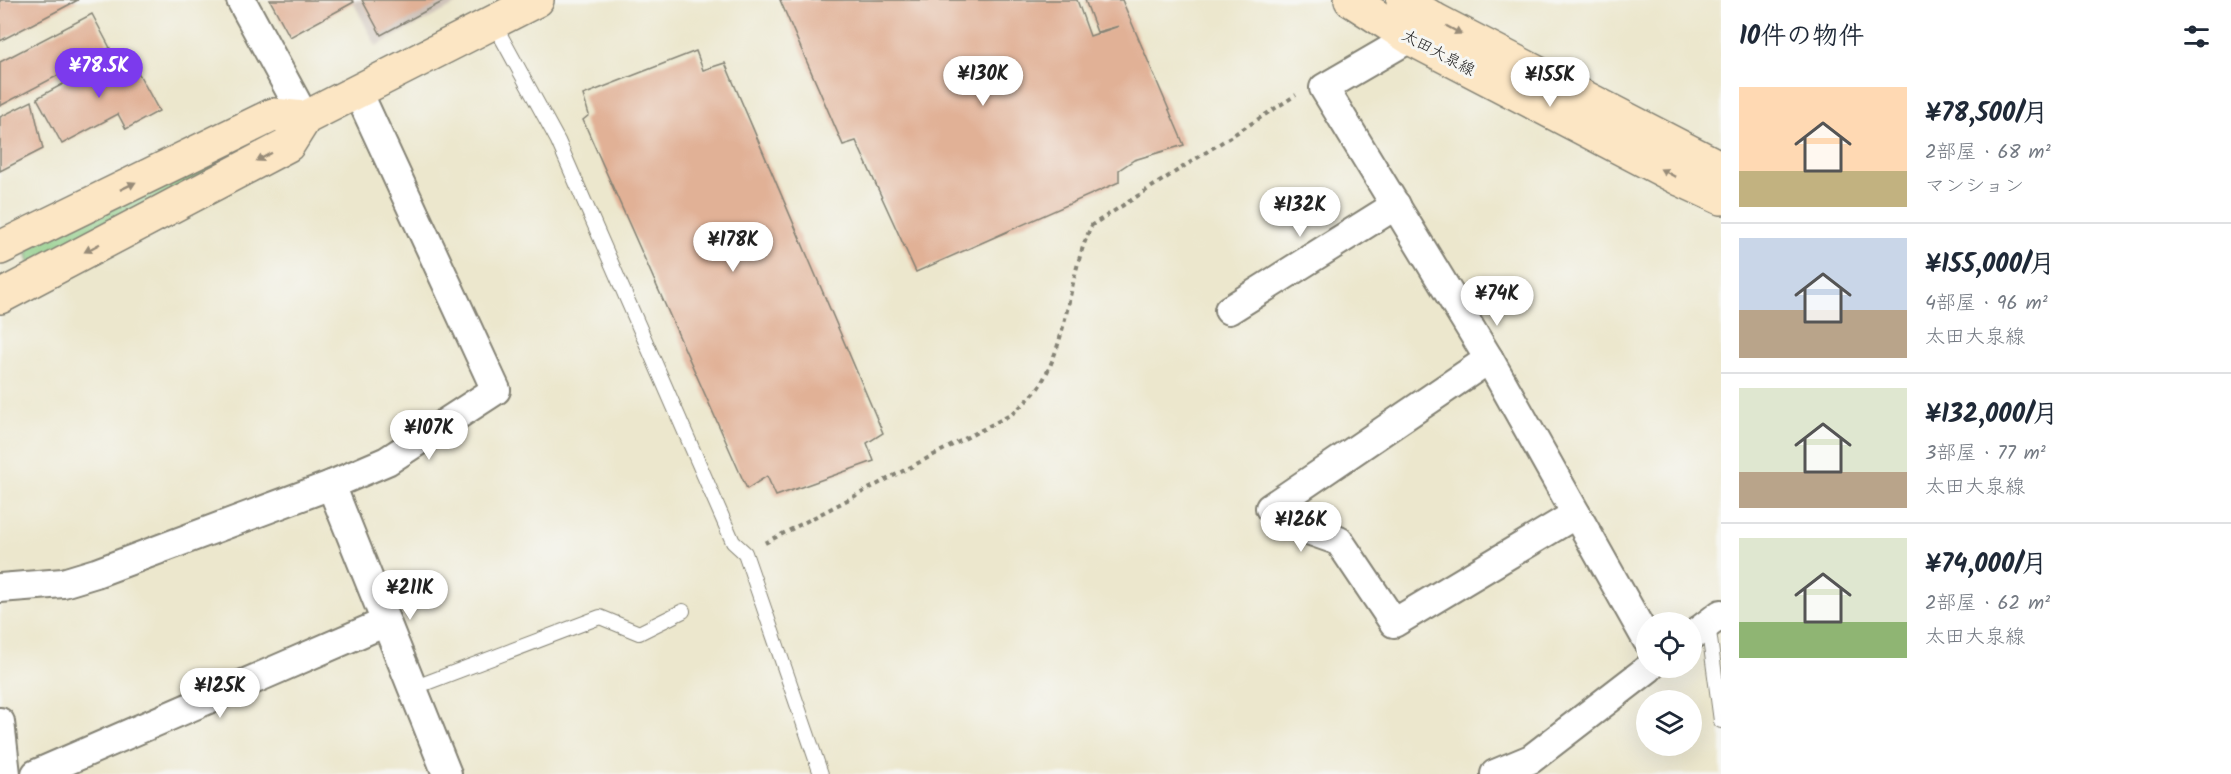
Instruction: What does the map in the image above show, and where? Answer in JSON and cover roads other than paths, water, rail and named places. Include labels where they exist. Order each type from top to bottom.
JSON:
[{"type":"street","points":[[241,0],[305,118]]},
{"type":"street","points":[[0,248],[273,115],[305,118],[537,0]]},
{"type":"street","name":"太田大泉線","points":[[1351,0],[1410,38],[1682,180],[1721,198]]},
{"type":"street","name":"太田大泉線","points":[[1403,0],[1437,21],[1721,168]]},
{"type":"street","points":[[1410,38],[1324,88],[1489,359],[1636,620]]},
{"type":"street","points":[[0,588],[63,583],[96,573],[330,485],[387,461],[496,390],[358,92]]},
{"type":"street","points":[[0,297],[288,145],[305,118]]},
{"type":"street","points":[[1229,310],[1395,205]]},
{"type":"street","points":[[1489,359],[1270,508],[1291,524],[1339,541],[1394,623],[1576,514]]},
{"type":"street","points":[[330,485],[447,774]]},
{"type":"street","points":[[36,774],[386,622]]},
{"type":"street","points":[[1495,774],[1531,759],[1636,678]]},
{"type":"street","points":[[0,722],[6,774]]},
{"type":"lane","points":[[493,22],[558,141],[733,542],[745,553],[821,774]]},
{"type":"lane","points":[[413,688],[600,617],[639,633],[683,611]]},
{"type":"lane","points":[[1707,624],[1721,721]]}]
